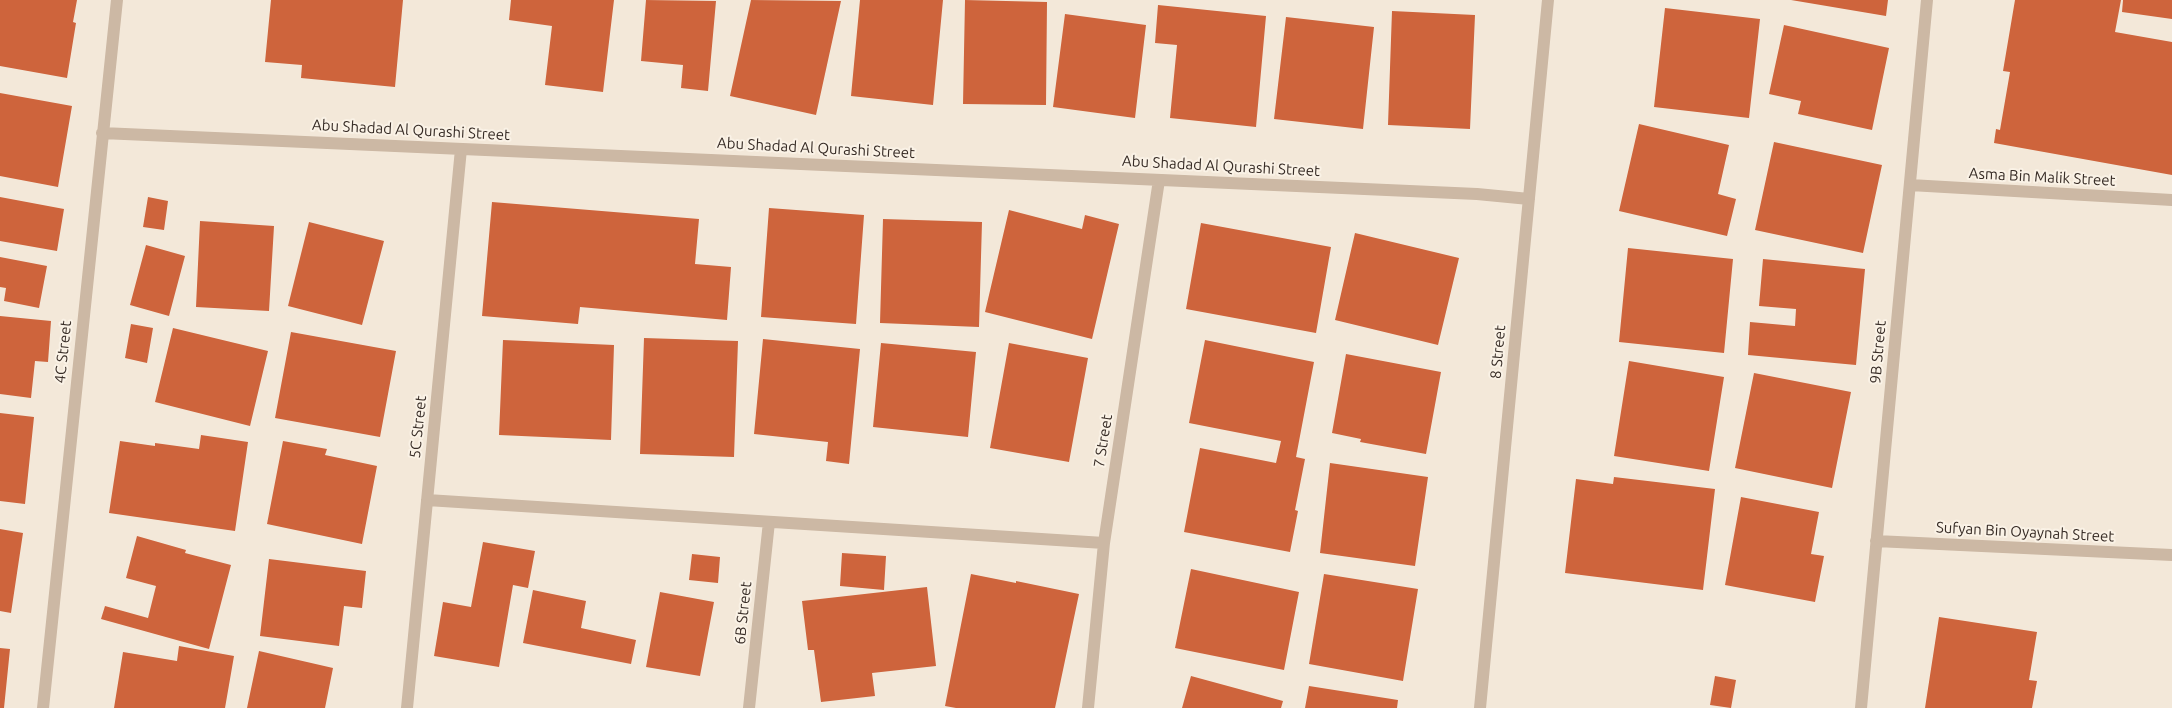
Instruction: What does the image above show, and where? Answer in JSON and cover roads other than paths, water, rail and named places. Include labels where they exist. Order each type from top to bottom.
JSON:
[{"type":"street","name":"4C Street","points":[[42,708],[117,0]]},
{"type":"street","name":"8 Street","points":[[1480,708],[1548,0]]},
{"type":"street","name":"9B Street","points":[[1861,708],[1927,0]]},
{"type":"street","name":"Abu Shadad Al Qurashi Street","points":[[102,133],[1476,194],[1529,199]]},
{"type":"street","name":"5C Street","points":[[407,708],[461,149]]},
{"type":"street","name":"7 Street","points":[[1088,708],[1104,543],[1159,180]]},
{"type":"street","name":"Asma Bin Malik Street","points":[[1910,185],[2172,200]]},
{"type":"street","points":[[427,500],[1104,543]]},
{"type":"street","name":"6B Street","points":[[749,708],[769,522]]},
{"type":"street","name":"Sufyan Bin Oyaynah Street","points":[[1876,541],[2172,554]]}]
